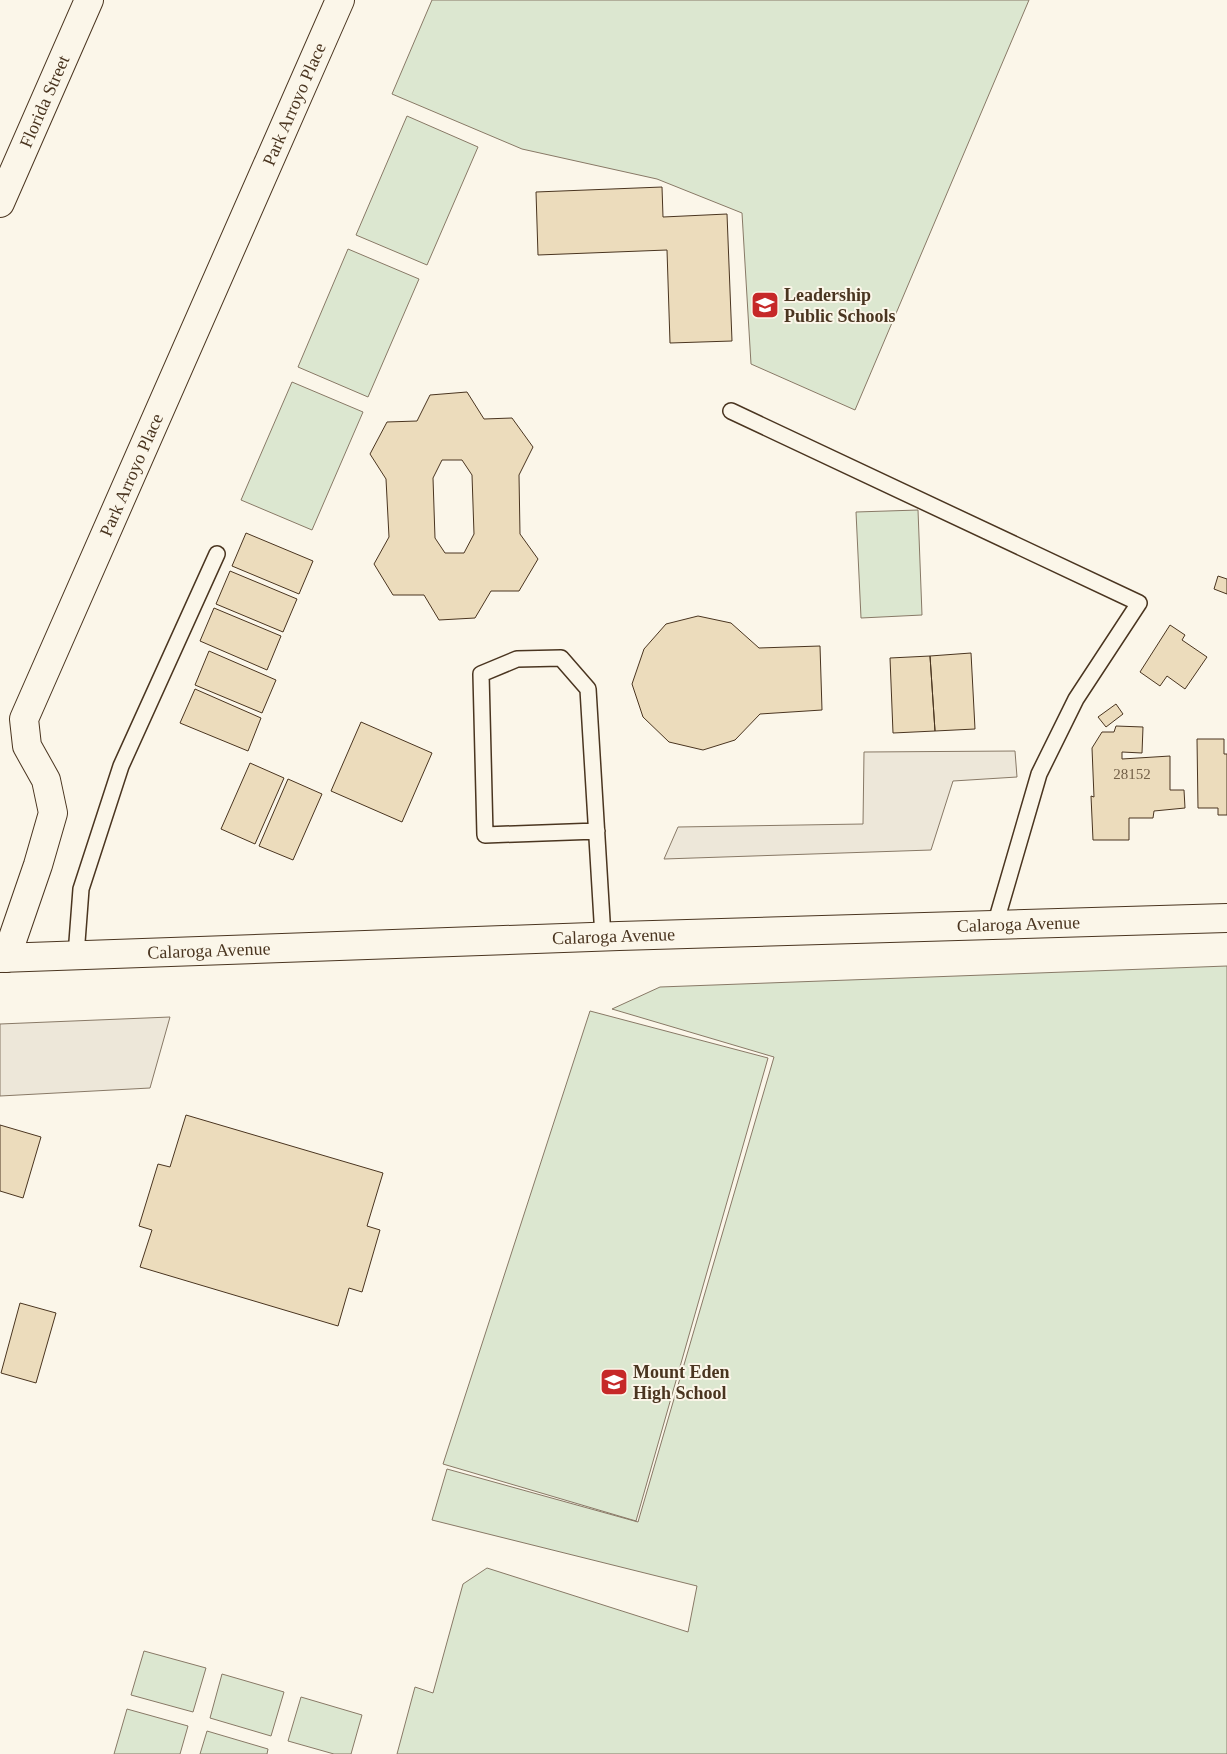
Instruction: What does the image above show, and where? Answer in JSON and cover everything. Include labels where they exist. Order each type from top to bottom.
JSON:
[{"type":"street","name":"Florida Street","points":[[0,203],[89,0]]},
{"type":"street","name":"Park Arroyo Place","points":[[3,958],[38,865],[53,813],[46,780],[27,746],[24,719],[340,0]]},
{"type":"street","name":"Calaroga Avenue","points":[[3,958],[1227,918]]},
{"type":"lane","points":[[731,411],[1138,603],[1076,699],[1039,774],[995,925]]},
{"type":"lane","points":[[76,955],[81,888],[121,766],[217,554]]},
{"type":"lane","points":[[597,831],[485,835],[481,674],[517,659],[561,658],[588,689],[597,831],[603,937]]},
{"type":"green space","points":[[432,0],[1029,0],[855,410],[751,364],[742,213],[657,179],[522,149],[392,94]]},
{"type":"green space","points":[[407,116],[478,147],[427,265],[356,235]]},
{"type":"green space","points":[[348,249],[419,279],[368,397],[298,367]]},
{"type":"green space","points":[[292,382],[363,412],[312,530],[241,500]]},
{"type":"green space","points":[[918,510],[922,615],[861,618],[856,512]]},
{"type":"green space","points":[[1227,966],[1227,1754],[397,1754],[415,1687],[433,1693],[463,1584],[487,1568],[688,1632],[697,1586],[432,1520],[447,1469],[638,1522],[774,1057],[612,1009],[660,987]]},
{"type":"green space","points":[[590,1011],[768,1058],[636,1521],[443,1464]]},
{"type":"green space","points":[[144,1651],[206,1668],[193,1712],[131,1695]]},
{"type":"green space","points":[[222,1674],[284,1692],[271,1736],[210,1718]]},
{"type":"green space","points":[[301,1697],[362,1715],[351,1754],[334,1754],[288,1741]]},
{"type":"green space","points":[[127,1709],[188,1726],[180,1754],[114,1754]]},
{"type":"green space","points":[[207,1731],[268,1749],[267,1754],[200,1754]]},
{"type":"shaded area","points":[[1015,751],[1017,777],[953,781],[931,850],[664,859],[678,827],[863,824],[864,752]]},
{"type":"shaded area","points":[[170,1017],[150,1088],[0,1096],[0,1024]]},
{"type":"building","points":[[662,187],[663,217],[727,214],[732,341],[670,343],[667,250],[538,255],[536,192]]},
{"type":"building","points":[[467,392],[484,419],[512,418],[533,447],[519,475],[520,534],[538,559],[519,591],[491,591],[475,618],[439,620],[424,595],[393,595],[374,564],[389,537],[386,479],[370,454],[387,422],[417,421],[430,395]],"holes":[[[442,460],[462,460],[472,475],[474,534],[464,553],[445,553],[435,538],[433,478]]]},
{"type":"building","points":[[246,533],[313,561],[299,594],[232,566]]},
{"type":"building","points":[[230,571],[297,599],[283,632],[216,604]]},
{"type":"building","points":[[1218,576],[1227,579],[1227,594],[1214,589]]},
{"type":"building","points":[[214,608],[281,636],[267,670],[200,641]]},
{"type":"building","points":[[698,616],[731,623],[759,648],[820,646],[822,710],[760,714],[735,740],[703,750],[669,742],[643,717],[632,684],[644,649],[666,624]]},
{"type":"building","points":[[1170,625],[1185,635],[1182,640],[1207,657],[1185,689],[1167,676],[1160,686],[1140,672]]},
{"type":"building","points":[[209,651],[276,680],[262,713],[195,685]]},
{"type":"building","points":[[971,653],[975,729],[935,731],[930,656]]},
{"type":"building","points":[[930,656],[935,731],[893,733],[890,658]]},
{"type":"building","points":[[195,689],[261,718],[248,751],[180,723]]},
{"type":"building","points":[[1116,704],[1123,714],[1106,727],[1098,717]]},
{"type":"building","points":[[361,722],[432,753],[402,822],[331,791]]},
{"type":"building","points":[[1116,726],[1143,727],[1142,753],[1122,752],[1122,759],[1170,756],[1170,790],[1184,790],[1185,808],[1154,811],[1153,818],[1129,818],[1129,840],[1093,840],[1091,796],[1094,797],[1092,748],[1102,732],[1114,732]]},
{"type":"building","points":[[1197,739],[1224,739],[1224,754],[1227,754],[1227,815],[1218,815],[1218,808],[1198,808]]},
{"type":"building","points":[[250,763],[284,778],[255,844],[221,829]]},
{"type":"building","points":[[288,779],[322,794],[293,860],[259,846]]},
{"type":"building","points":[[186,1115],[383,1173],[367,1226],[380,1230],[362,1292],[349,1288],[338,1326],[140,1267],[152,1230],[139,1226],[158,1164],[170,1167]]},
{"type":"building","points":[[0,1125],[41,1137],[23,1198],[0,1191]]},
{"type":"building","points":[[20,1303],[56,1313],[36,1383],[1,1373]]},
{"type":"place","name":"Leadership Public Schools","points":[[765,305]]},
{"type":"place","name":"Mount Eden High School","points":[[614,1382]]}]
